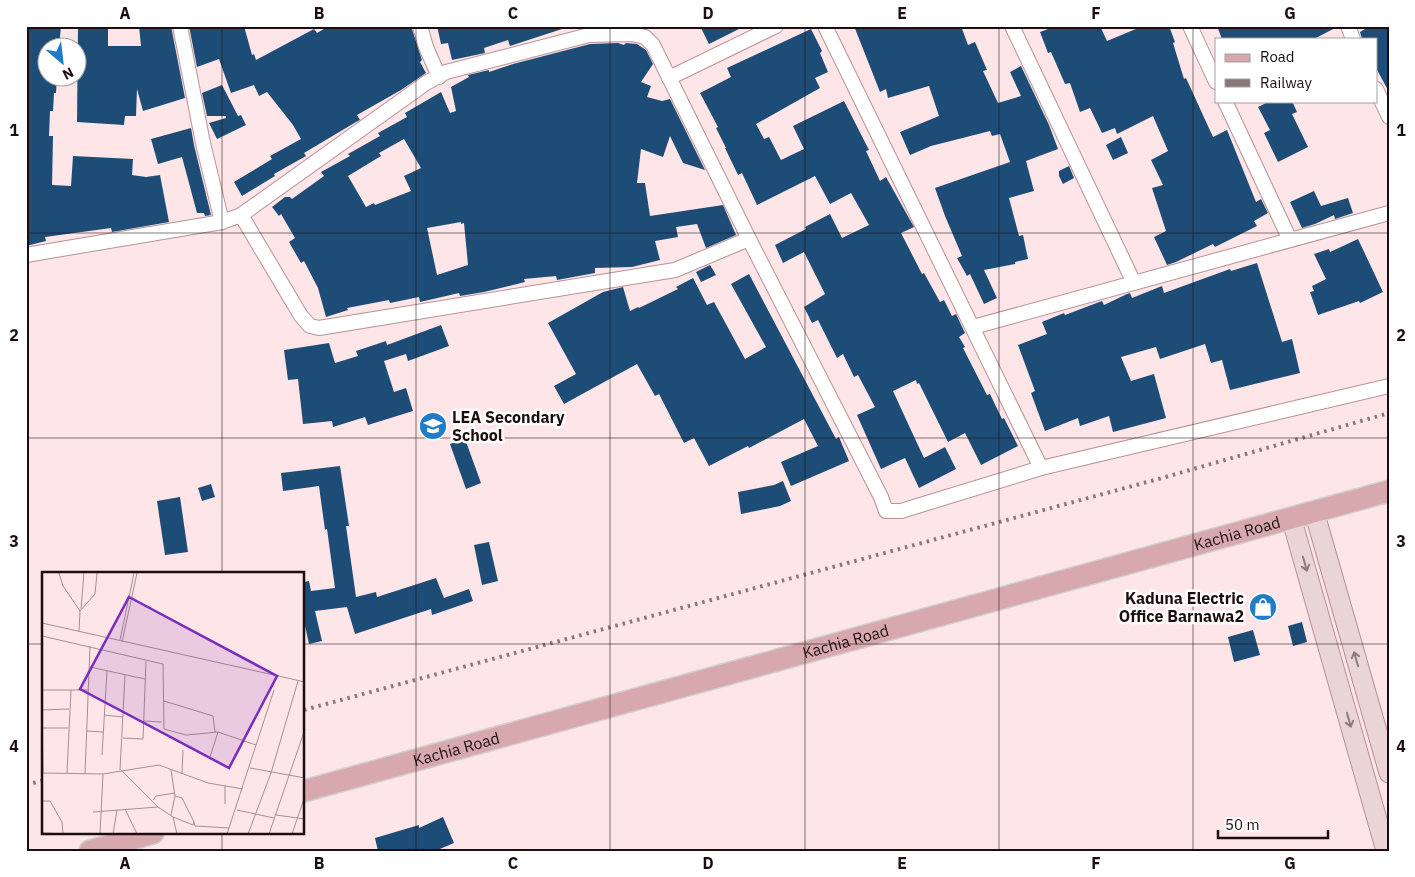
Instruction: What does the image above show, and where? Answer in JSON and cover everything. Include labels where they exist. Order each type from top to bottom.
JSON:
[{"type":"main road","name":"Kachia Road","points":[[305,791],[1314,510],[1389,491]]},
{"type":"main road","points":[[90,851],[150,834]]},
{"type":"street","points":[[180,26],[203,143],[222,222]]},
{"type":"street","points":[[420,26],[426,47],[440,77]]},
{"type":"street","points":[[669,78],[776,26]]},
{"type":"street","points":[[825,26],[973,326],[1040,468]]},
{"type":"street","points":[[1012,26],[1134,282]]},
{"type":"street","points":[[1190,26],[1215,80]]},
{"type":"street","points":[[1348,26],[1353,38]]},
{"type":"street","points":[[26,255],[222,222],[241,216],[426,83],[446,72],[588,35],[632,34],[645,37],[653,45],[750,241],[882,497],[886,511],[901,511],[1040,468],[1389,386]]},
{"type":"street","points":[[1378,93],[1389,117]]},
{"type":"street","points":[[1225,102],[1290,240]]},
{"type":"street","points":[[973,326],[1389,213]]},
{"type":"street","points":[[241,216],[302,316],[310,326],[319,328],[675,270],[744,241],[750,241]]},
{"type":"street","points":[[1314,510],[1389,773]]},
{"type":"street","points":[[1291,517],[1386,851]]},
{"type":"building","points":[[61,26],[60,38],[38,38],[38,88],[56,88],[56,93],[54,93],[53,111],[50,111],[49,136],[53,136],[52,185],[71,186],[73,156],[133,159],[132,175],[146,177],[160,175],[169,222],[112,232],[111,228],[45,237],[46,241],[26,246],[26,27]]},
{"type":"building","points":[[78,26],[108,26],[108,46],[141,46],[139,26],[171,26],[185,98],[143,111],[137,89],[136,116],[125,116],[124,125],[77,122],[77,88],[88,88],[88,38],[78,38]]},
{"type":"building","points":[[189,26],[244,26],[252,55],[254,54],[256,60],[314,29],[317,33],[329,26],[411,26],[422,60],[420,62],[426,73],[401,90],[357,115],[360,120],[304,153],[306,156],[274,174],[275,176],[242,196],[234,182],[272,159],[270,156],[301,139],[293,125],[267,92],[259,96],[254,85],[231,93],[219,59],[197,67]]},
{"type":"building","points":[[437,26],[565,26],[565,28],[510,46],[508,40],[484,48],[485,53],[452,60],[448,43],[441,44]]},
{"type":"building","points":[[700,26],[745,26],[709,44]]},
{"type":"building","points":[[854,26],[961,26],[968,45],[975,42],[987,70],[983,71],[998,103],[1021,96],[1010,72],[1021,66],[1049,125],[1058,149],[1026,161],[1034,191],[1009,198],[1019,236],[1023,235],[1028,259],[1015,262],[1015,264],[984,270],[997,298],[984,304],[970,274],[967,276],[957,258],[962,256],[935,188],[1010,162],[1000,134],[992,136],[990,131],[931,146],[910,155],[900,132],[939,116],[929,86],[888,98],[886,89],[880,92]]},
{"type":"building","points":[[1056,26],[1100,26],[1107,41],[1143,26],[1169,26],[1184,79],[1186,78],[1213,137],[1227,130],[1256,202],[1261,199],[1268,213],[1254,221],[1257,226],[1215,247],[1213,244],[1167,265],[1154,237],[1166,231],[1152,188],[1163,185],[1151,160],[1168,151],[1153,116],[1117,134],[1115,128],[1102,133],[1090,108],[1080,112],[1070,83],[1065,84],[1051,52],[1048,53],[1040,32]]},
{"type":"building","points":[[1217,26],[1339,26],[1316,38],[1222,38]]},
{"type":"building","points":[[1370,26],[1389,26],[1389,92],[1378,72],[1378,38],[1362,38],[1360,32]]},
{"type":"building","points":[[811,29],[822,51],[820,53],[828,72],[815,78],[820,88],[756,124],[764,139],[769,137],[781,160],[804,149],[793,126],[844,101],[869,150],[866,151],[880,181],[886,177],[914,227],[901,233],[922,274],[924,273],[940,302],[944,300],[952,316],[956,314],[965,333],[959,337],[965,347],[963,348],[987,395],[990,394],[1018,446],[981,465],[965,433],[948,442],[916,380],[893,391],[924,458],[945,447],[956,469],[919,488],[905,458],[881,469],[857,415],[875,407],[858,375],[854,377],[843,354],[837,358],[818,320],[812,323],[804,307],[825,294],[804,252],[783,263],[775,245],[830,214],[842,238],[869,225],[851,193],[830,204],[815,176],[757,205],[742,173],[738,175],[716,128],[718,127],[700,93],[731,77],[727,68]]},
{"type":"building","points":[[590,44],[637,44],[646,50],[653,64],[641,82],[651,86],[647,97],[662,101],[670,99],[705,170],[683,163],[670,136],[663,157],[641,149],[637,183],[645,183],[650,216],[723,205],[736,235],[706,248],[697,224],[676,227],[678,237],[655,241],[660,260],[632,267],[595,268],[595,273],[557,280],[556,276],[524,279],[525,282],[484,292],[460,296],[459,293],[420,302],[419,297],[390,303],[389,300],[347,308],[348,310],[326,317],[318,288],[304,261],[301,263],[289,242],[295,238],[281,214],[279,216],[272,207],[285,197],[292,199],[324,176],[321,172],[380,136],[378,133],[407,117],[405,113],[441,92],[450,113],[456,111],[451,87],[469,77],[468,75],[489,70],[489,72]],"holes":[[[404,139],[421,168],[404,176],[411,191],[366,207],[348,176],[381,156],[379,153]],[[461,222],[461,224],[464,223],[468,265],[437,275],[427,228]]]},
{"type":"building","points":[[222,85],[238,116],[241,115],[246,125],[217,139],[209,123],[226,118],[226,116],[207,116],[202,93]]},
{"type":"building","points":[[1268,102],[1292,102],[1297,112],[1292,114],[1308,147],[1278,162],[1264,133],[1270,130],[1258,107]]},
{"type":"building","points":[[191,128],[211,215],[205,216],[204,213],[197,213],[182,157],[158,164],[151,139]]},
{"type":"building","points":[[1121,137],[1128,153],[1113,160],[1106,145]]},
{"type":"building","points":[[1069,166],[1074,178],[1063,184],[1059,171]]},
{"type":"building","points":[[1314,191],[1321,206],[1348,198],[1353,213],[1335,219],[1334,215],[1302,228],[1290,202]]},
{"type":"building","points":[[1358,239],[1383,292],[1360,303],[1359,301],[1318,315],[1310,292],[1314,291],[1312,286],[1326,279],[1314,254],[1329,249],[1330,252]]},
{"type":"building","points":[[1257,263],[1282,342],[1292,339],[1300,373],[1230,390],[1222,360],[1211,363],[1205,344],[1160,359],[1156,347],[1121,357],[1131,381],[1154,374],[1166,418],[1113,432],[1109,416],[1080,426],[1078,418],[1045,431],[1031,393],[1035,391],[1018,345],[1047,334],[1042,322],[1102,301],[1104,305],[1130,293],[1132,298],[1162,286],[1164,293],[1230,269],[1231,271]]},
{"type":"building","points":[[710,265],[716,275],[701,282],[696,272]]},
{"type":"building","points":[[749,274],[836,439],[839,437],[849,461],[791,486],[781,462],[818,446],[804,419],[749,448],[748,446],[709,466],[694,438],[684,443],[659,394],[655,396],[637,364],[564,404],[554,386],[576,374],[548,323],[603,292],[623,287],[630,311],[678,289],[676,287],[693,278],[707,305],[714,302],[745,359],[766,347],[731,284]]},
{"type":"building","points":[[441,325],[449,346],[408,361],[406,354],[384,361],[394,392],[406,388],[413,411],[368,425],[365,417],[333,427],[332,421],[303,424],[298,379],[288,380],[284,350],[329,343],[335,363],[358,356],[356,351],[386,341],[387,345]]},
{"type":"building","points":[[465,439],[481,483],[466,489],[450,444]]},
{"type":"building","points":[[340,466],[349,526],[346,526],[356,597],[376,592],[377,597],[436,578],[444,598],[469,589],[473,601],[432,615],[431,609],[355,634],[347,607],[315,611],[322,641],[309,644],[305,626],[305,582],[309,581],[311,591],[335,588],[327,529],[325,530],[319,486],[283,491],[281,473]]},
{"type":"building","points":[[783,481],[791,501],[780,506],[741,514],[738,492],[774,485]]},
{"type":"building","points":[[211,484],[215,497],[202,501],[198,488]]},
{"type":"building","points":[[180,497],[188,552],[165,555],[157,501]]},
{"type":"building","points":[[489,542],[498,581],[482,585],[474,545]]},
{"type":"building","points":[[1302,622],[1307,642],[1293,646],[1288,626]]},
{"type":"building","points":[[1253,630],[1260,655],[1234,662],[1228,637]]},
{"type":"building","points":[[443,817],[454,843],[435,851],[378,851],[375,838],[419,825],[419,828]]},
{"type":"railway","points":[[305,710],[1162,478],[1389,413]]},
{"type":"railway","points":[[26,785],[42,781]]},
{"type":"place","name":"LEA Secondary School","points":[[433,426]]},
{"type":"place","name":"Kaduna Electric Office Barnawa2","points":[[1263,607]]}]
